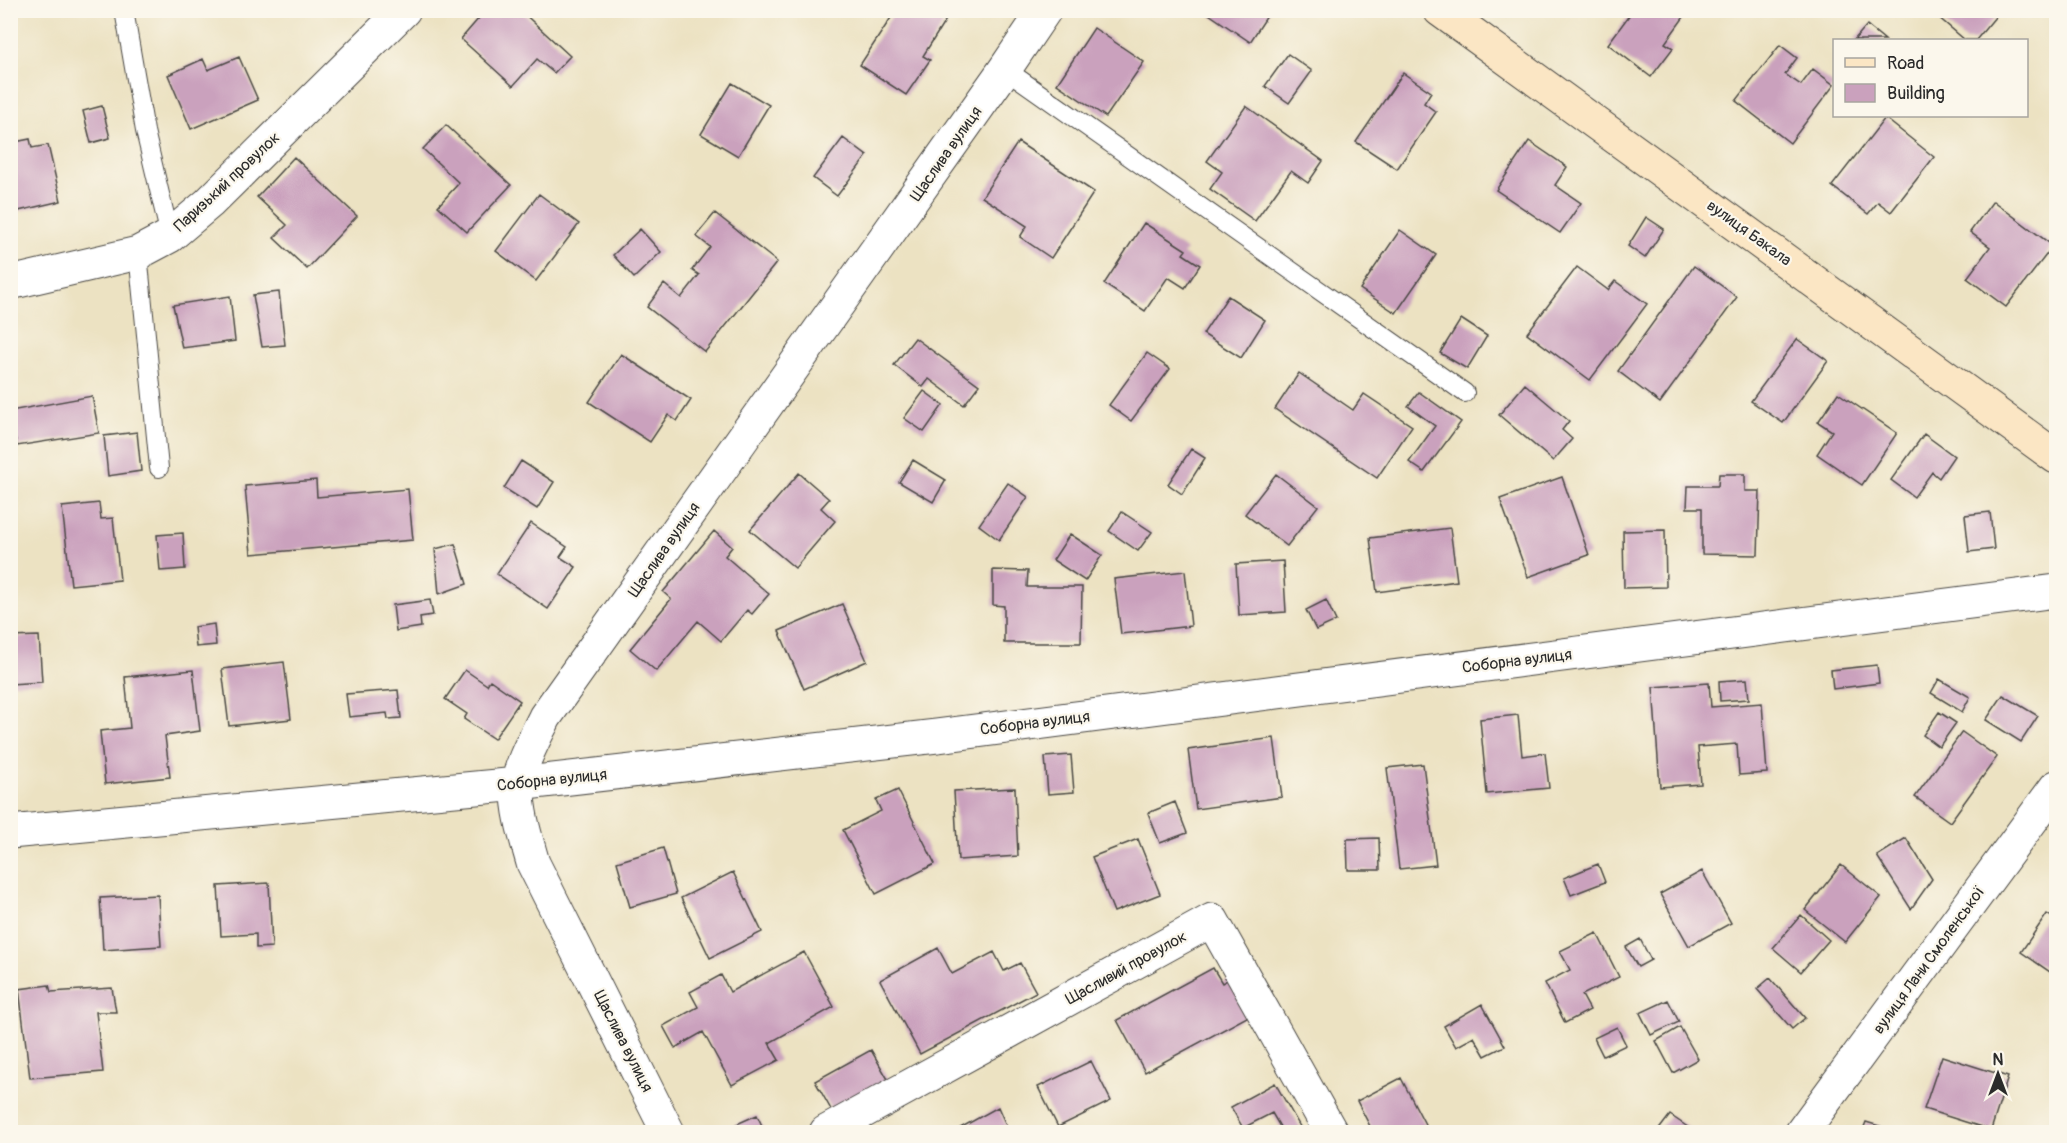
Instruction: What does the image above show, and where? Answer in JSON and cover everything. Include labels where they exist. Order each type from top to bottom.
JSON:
[{"type":"street","name":"Паризький провулок","points":[[10,284],[138,253],[170,236],[209,203],[404,10]]},
{"type":"street","name":"Щаслива вулиця","points":[[668,1132],[533,863],[523,825],[518,784],[527,756],[545,717],[1045,10]]},
{"type":"street","name":"вулиця Бакала","points":[[1440,10],[2056,457]]},
{"type":"street","name":"Соборна вулиця","points":[[10,832],[518,784],[937,736],[2056,591]]},
{"type":"street","name":"вулиця Лани Смоленської","points":[[1802,1132],[2056,787]]},
{"type":"street","name":"Щасливий провулок","points":[[826,1132],[1212,920],[1331,1132]]},
{"type":"lane","points":[[124,10],[145,131],[170,236]]},
{"type":"lane","points":[[1005,69],[1465,393]]},
{"type":"lane","points":[[138,253],[159,468]]},
{"type":"building","points":[[486,10],[520,10],[570,56],[554,73],[537,59],[513,86],[461,39]]},
{"type":"building","points":[[896,10],[952,10],[923,56],[930,60],[906,95],[860,65]]},
{"type":"building","points":[[1203,10],[1271,10],[1250,42]]},
{"type":"building","points":[[1633,10],[1689,10],[1665,43],[1673,48],[1651,77],[1608,44]]},
{"type":"building","points":[[1930,10],[2001,10],[1977,39],[1964,39]]},
{"type":"building","points":[[1867,25],[1884,39],[1855,39]]},
{"type":"building","points":[[1094,28],[1144,62],[1106,117],[1057,84]]},
{"type":"building","points":[[1780,45],[1797,58],[1785,74],[1801,85],[1813,69],[1833,84],[1790,143],[1736,101]]},
{"type":"building","points":[[1288,54],[1312,71],[1289,103],[1265,86]]},
{"type":"building","points":[[239,57],[258,100],[191,129],[168,75],[203,59],[208,70]]},
{"type":"building","points":[[1403,73],[1431,92],[1424,103],[1436,112],[1397,169],[1356,142]]},
{"type":"building","points":[[732,83],[769,105],[738,156],[701,134]]},
{"type":"building","points":[[102,106],[110,138],[91,143],[83,111]]},
{"type":"building","points":[[1246,106],[1323,161],[1308,183],[1291,171],[1255,221],[1210,189],[1222,172],[1207,161]]},
{"type":"building","points":[[1885,118],[1934,157],[1891,212],[1878,202],[1868,214],[1832,186]]},
{"type":"building","points":[[446,125],[511,185],[467,232],[438,206],[459,183],[423,149]]},
{"type":"building","points":[[843,138],[867,156],[837,196],[813,178]]},
{"type":"building","points":[[30,139],[32,148],[48,145],[61,201],[10,213],[10,143]]},
{"type":"building","points":[[1529,141],[1567,167],[1555,185],[1581,203],[1560,233],[1496,190]]},
{"type":"building","points":[[1018,142],[1094,192],[1051,258],[1020,237],[1027,226],[982,197]]},
{"type":"building","points":[[294,157],[357,216],[307,269],[274,238],[287,225],[257,197]]},
{"type":"building","points":[[539,194],[579,224],[536,281],[496,251]]},
{"type":"building","points":[[1993,201],[2053,246],[2006,307],[1967,278],[1990,247],[1970,232]]},
{"type":"building","points":[[715,213],[777,262],[705,352],[647,307],[664,284],[681,298],[699,275],[692,270],[710,247],[696,236]]},
{"type":"building","points":[[1646,217],[1664,229],[1645,258],[1628,246]]},
{"type":"building","points":[[1144,223],[1186,250],[1183,254],[1200,265],[1185,288],[1168,277],[1145,311],[1104,284]]},
{"type":"building","points":[[640,229],[661,252],[634,278],[613,255]]},
{"type":"building","points":[[1400,230],[1436,255],[1396,313],[1360,289]]},
{"type":"building","points":[[1694,266],[1737,297],[1660,403],[1618,371]]},
{"type":"building","points":[[1577,267],[1608,290],[1615,281],[1647,304],[1590,380],[1527,333]]},
{"type":"building","points":[[279,292],[285,345],[262,347],[253,295]]},
{"type":"building","points":[[230,296],[235,341],[182,348],[173,305]]},
{"type":"building","points":[[1228,296],[1265,320],[1241,358],[1203,334]]},
{"type":"building","points":[[1461,319],[1487,336],[1467,369],[1440,353]]},
{"type":"building","points":[[915,338],[979,385],[964,405],[929,379],[923,387],[894,365]]},
{"type":"building","points":[[1797,339],[1828,361],[1783,423],[1751,401]]},
{"type":"building","points":[[1147,353],[1170,369],[1131,421],[1109,405]]},
{"type":"building","points":[[621,354],[691,400],[677,421],[668,415],[650,442],[589,402]]},
{"type":"building","points":[[1299,373],[1353,410],[1364,394],[1412,426],[1377,478],[1275,409]]},
{"type":"building","points":[[1525,384],[1569,421],[1562,430],[1572,439],[1553,461],[1499,415]]},
{"type":"building","points":[[924,391],[943,405],[924,432],[904,418]]},
{"type":"building","points":[[1419,392],[1461,422],[1424,472],[1409,462],[1435,426],[1408,406]]},
{"type":"building","points":[[1838,393],[1897,433],[1862,485],[1817,454],[1832,431],[1818,422]]},
{"type":"building","points":[[92,396],[99,433],[17,446],[10,411]]},
{"type":"building","points":[[137,432],[141,471],[108,476],[104,436]]},
{"type":"building","points":[[1924,434],[1954,456],[1939,478],[1932,472],[1914,497],[1891,480]]},
{"type":"building","points":[[1191,449],[1205,458],[1182,494],[1168,484]]},
{"type":"building","points":[[913,460],[946,480],[933,502],[899,482]]},
{"type":"building","points":[[521,461],[554,482],[537,509],[504,488]]},
{"type":"building","points":[[799,473],[829,499],[821,508],[835,521],[795,568],[750,530]]},
{"type":"building","points":[[1276,474],[1318,506],[1287,546],[1245,514]]},
{"type":"building","points":[[1719,474],[1745,474],[1745,491],[1760,491],[1758,555],[1702,554],[1702,508],[1687,508],[1688,486],[1718,486]]},
{"type":"building","points":[[1562,477],[1589,555],[1528,577],[1500,499]]},
{"type":"building","points":[[316,480],[317,497],[408,489],[413,540],[251,554],[245,486]]},
{"type":"building","points":[[1008,483],[1028,497],[999,540],[979,525]]},
{"type":"building","points":[[99,503],[101,519],[113,518],[120,580],[71,585],[62,507]]},
{"type":"building","points":[[1122,512],[1152,532],[1138,551],[1109,531]]},
{"type":"building","points":[[1990,512],[1994,549],[1969,552],[1965,515]]},
{"type":"building","points":[[531,523],[567,547],[560,557],[576,567],[548,609],[497,574]]},
{"type":"building","points":[[1450,528],[1457,581],[1377,592],[1370,538]]},
{"type":"building","points":[[1665,530],[1666,587],[1624,588],[1623,531]]},
{"type":"building","points":[[714,531],[732,547],[725,556],[769,594],[752,614],[747,610],[721,641],[698,621],[656,671],[630,649],[671,599],[663,592]]},
{"type":"building","points":[[183,533],[185,569],[160,571],[157,535]]},
{"type":"building","points":[[1070,534],[1102,555],[1085,581],[1053,560]]},
{"type":"building","points":[[455,544],[467,584],[439,594],[435,549]]},
{"type":"building","points":[[1283,561],[1286,612],[1239,615],[1236,564]]},
{"type":"building","points":[[993,570],[1028,571],[1027,587],[1082,587],[1081,643],[1004,643],[1004,606],[993,605]]},
{"type":"building","points":[[1185,571],[1191,626],[1121,634],[1114,579]]},
{"type":"building","points":[[430,600],[433,615],[420,617],[421,627],[396,631],[393,605]]},
{"type":"building","points":[[1326,600],[1336,621],[1316,630],[1306,610]]},
{"type":"building","points":[[842,604],[867,661],[804,689],[779,631]]},
{"type":"building","points":[[214,624],[216,645],[196,647],[194,627]]},
{"type":"building","points":[[39,636],[42,682],[10,684],[10,637]]},
{"type":"building","points":[[284,662],[291,719],[229,726],[222,669]]},
{"type":"building","points":[[1877,665],[1879,683],[1833,689],[1831,670]]},
{"type":"building","points":[[193,670],[200,731],[165,736],[170,777],[105,784],[100,731],[130,728],[125,677]]},
{"type":"building","points":[[465,670],[487,685],[490,680],[520,701],[494,739],[464,719],[467,714],[445,699]]},
{"type":"building","points":[[1747,679],[1749,699],[1720,701],[1719,681]]},
{"type":"building","points":[[1939,679],[1970,697],[1962,712],[1931,693]]},
{"type":"building","points":[[1709,683],[1711,707],[1762,703],[1767,773],[1739,775],[1737,744],[1698,747],[1701,784],[1660,787],[1653,687]]},
{"type":"building","points":[[398,690],[401,718],[388,719],[387,713],[349,717],[346,694]]},
{"type":"building","points":[[2003,695],[2038,716],[2021,742],[1986,720]]},
{"type":"building","points":[[1939,712],[1956,723],[1939,747],[1923,735]]},
{"type":"building","points":[[1518,715],[1522,756],[1545,753],[1549,788],[1487,794],[1480,719]]},
{"type":"building","points":[[1962,732],[1997,757],[1950,822],[1915,797]]},
{"type":"building","points":[[1274,738],[1282,797],[1196,809],[1188,750]]},
{"type":"building","points":[[1071,755],[1074,792],[1048,794],[1045,757]]},
{"type":"building","points":[[1423,764],[1436,865],[1399,869],[1387,768]]},
{"type":"building","points":[[1015,788],[1018,856],[958,860],[954,791]]},
{"type":"building","points":[[898,790],[935,864],[876,894],[843,830],[881,811],[876,800]]},
{"type":"building","points":[[1175,802],[1187,833],[1160,843],[1148,813]]},
{"type":"building","points":[[1379,838],[1380,870],[1348,870],[1347,839]]},
{"type":"building","points":[[1906,838],[1932,879],[1911,909],[1877,856]]},
{"type":"building","points":[[1138,839],[1160,894],[1114,912],[1092,857]]},
{"type":"building","points":[[663,848],[676,894],[630,907],[617,862]]},
{"type":"building","points":[[1598,864],[1605,882],[1571,895],[1564,878]]},
{"type":"building","points":[[1841,865],[1881,897],[1845,942],[1805,910]]},
{"type":"building","points":[[1702,871],[1731,923],[1689,946],[1660,894]]},
{"type":"building","points":[[733,872],[762,932],[710,958],[681,898]]},
{"type":"building","points":[[269,883],[272,947],[256,948],[256,934],[221,936],[218,886]]},
{"type":"building","points":[[158,895],[161,946],[103,950],[100,898]]},
{"type":"building","points":[[2047,914],[2056,920],[2056,976],[2021,952]]},
{"type":"building","points":[[1801,915],[1829,940],[1801,972],[1773,948]]},
{"type":"building","points":[[1597,933],[1619,977],[1582,995],[1590,1010],[1565,1023],[1545,983],[1570,970],[1560,951]]},
{"type":"building","points":[[1640,939],[1651,960],[1638,967],[1626,947]]},
{"type":"building","points":[[938,948],[952,974],[994,952],[1004,971],[1020,963],[1036,992],[920,1054],[880,980]]},
{"type":"building","points":[[804,952],[834,1007],[769,1043],[779,1060],[732,1085],[703,1032],[675,1048],[663,1026],[698,1007],[690,992],[721,975],[730,992]]},
{"type":"building","points":[[1213,968],[1222,983],[1229,979],[1249,1016],[1145,1072],[1117,1020]]},
{"type":"building","points":[[1770,978],[1805,1018],[1792,1029],[1757,989]]},
{"type":"building","points":[[49,985],[51,992],[112,988],[116,1012],[96,1012],[103,1072],[30,1078],[19,989]]},
{"type":"building","points":[[1668,1000],[1679,1022],[1651,1035],[1640,1013]]},
{"type":"building","points":[[1482,1004],[1505,1046],[1485,1056],[1474,1037],[1456,1047],[1444,1026]]},
{"type":"building","points":[[1617,1027],[1626,1045],[1603,1056],[1594,1038]]},
{"type":"building","points":[[1680,1027],[1698,1059],[1673,1073],[1656,1041]]},
{"type":"building","points":[[871,1050],[889,1081],[833,1113],[815,1081]]},
{"type":"building","points":[[1942,1056],[2008,1077],[1991,1130],[1924,1109]]},
{"type":"building","points":[[1091,1061],[1111,1101],[1058,1127],[1038,1087]]},
{"type":"building","points":[[1401,1078],[1429,1132],[1373,1132],[1357,1101]]},
{"type":"building","points":[[1275,1083],[1303,1132],[1283,1132],[1272,1113],[1243,1128],[1231,1107]]},
{"type":"building","points":[[998,1107],[1009,1132],[953,1132]]},
{"type":"building","points":[[757,1115],[765,1132],[719,1132]]},
{"type":"building","points":[[1670,1115],[1695,1132],[1657,1132]]},
{"type":"building","points":[[1866,1122],[1899,1132],[1862,1132]]}]
